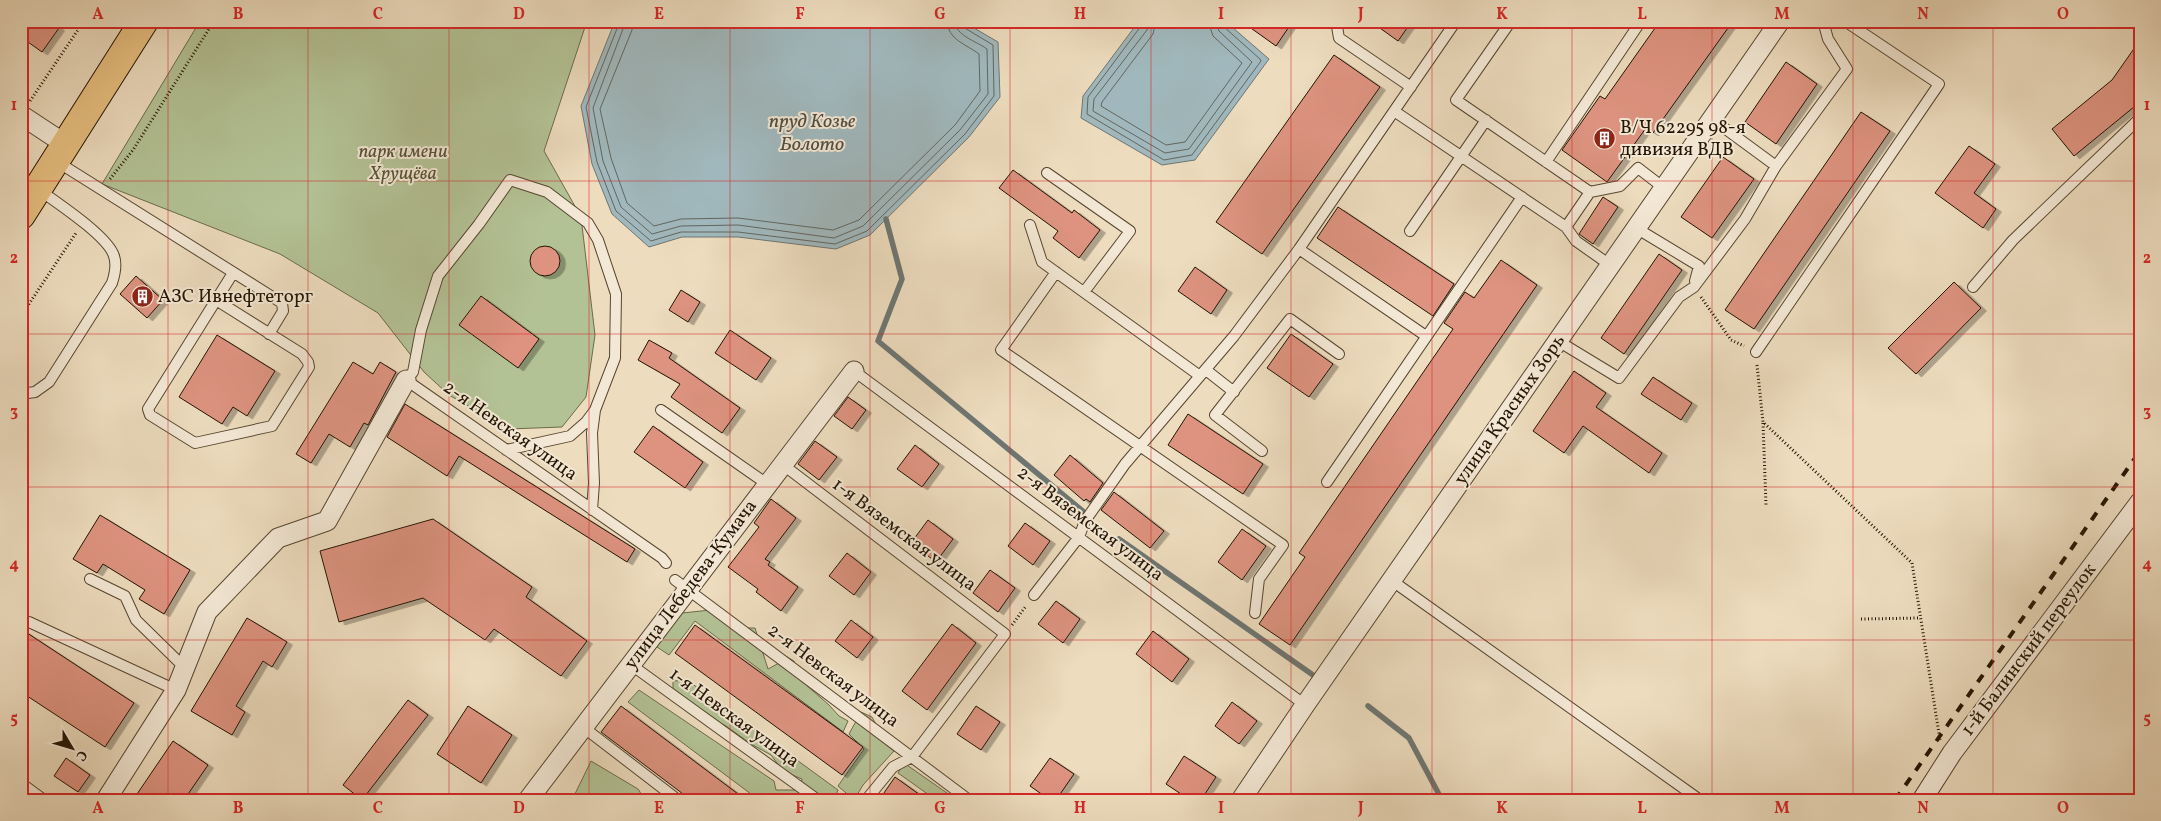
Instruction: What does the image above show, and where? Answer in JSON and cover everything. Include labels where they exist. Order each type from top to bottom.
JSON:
[{"type":"main road","points":[[21,216],[144,21]]},
{"type":"street","name":"улица Красных Зорь","points":[[1241,800],[1391,580],[1780,21]]},
{"type":"street","points":[[24,110],[61,153]]},
{"type":"street","name":"улица Лебедева-Кумача","points":[[528,800],[630,664],[682,584],[767,484],[854,371]]},
{"type":"street","points":[[106,800],[176,690],[207,612],[278,538],[327,521],[406,380]]},
{"type":"street","name":"1-й Балинский переулок","points":[[1922,800],[1952,753],[2140,502]]},
{"type":"lane","points":[[1336,21],[1339,38],[1411,87]]},
{"type":"lane","points":[[1034,595],[1080,537],[1085,521],[1140,447],[1234,336],[1300,249],[1456,21]]},
{"type":"lane","points":[[1546,162],[1641,21]]},
{"type":"lane","points":[[1558,340],[1619,378],[1679,297],[1694,287],[1745,220],[1776,166],[1846,69],[1828,39],[1823,21]]},
{"type":"lane","points":[[1756,352],[1939,84],[1845,21]]},
{"type":"lane","points":[[1506,23],[1456,100],[1590,192]]},
{"type":"lane","points":[[1394,111],[1566,227],[1576,242],[1610,265]]},
{"type":"lane","points":[[1973,287],[2013,240],[2140,118]]},
{"type":"lane","points":[[1712,119],[1776,166]]},
{"type":"lane","points":[[1410,231],[1486,120]]},
{"type":"lane","points":[[61,153],[101,190],[282,303],[283,311],[269,334]]},
{"type":"lane","points":[[1566,227],[1590,192],[1620,186],[1638,168],[1664,188]]},
{"type":"lane","points":[[1048,174],[1130,231],[1084,292]]},
{"type":"lane","points":[[406,380],[413,372],[421,330],[438,276],[510,180],[547,192],[588,223],[598,240],[616,294],[615,358],[595,410],[592,433],[594,483],[592,510]]},
{"type":"lane","points":[[21,394],[34,392],[49,382],[112,283],[116,264],[109,246],[38,189]]},
{"type":"lane","points":[[1327,482],[1522,198]]},
{"type":"lane","points":[[1030,225],[1042,262],[1203,373],[1234,392]]},
{"type":"lane","points":[[1636,228],[1699,266],[1694,287]]},
{"type":"lane","points":[[1300,249],[1426,336]]},
{"type":"lane","points":[[1056,272],[1001,350],[1283,545],[1259,579],[1255,613]]},
{"type":"lane","points":[[216,300],[302,354],[308,362],[306,372],[274,425],[269,428],[199,442],[191,441],[150,415],[148,409],[216,300],[234,273]]},
{"type":"lane","points":[[1262,452],[1215,415],[1290,319],[1339,354]]},
{"type":"lane","name":"2-я Вяземская улица","points":[[854,371],[1305,705]]},
{"type":"lane","name":"2-я Невская улица","points":[[406,380],[662,558],[666,563]]},
{"type":"lane","points":[[506,450],[570,436],[586,422],[595,410]]},
{"type":"lane","points":[[661,410],[767,484]]},
{"type":"lane","name":"1-я Вяземская улица","points":[[782,464],[1004,634]]},
{"type":"lane","points":[[90,579],[125,596],[136,620],[185,668]]},
{"type":"lane","points":[[1391,580],[1700,800]]},
{"type":"lane","name":"2-я Невская улица","points":[[682,584],[969,800]]},
{"type":"lane","points":[[29,622],[176,690]]},
{"type":"lane","points":[[866,800],[883,776],[893,767],[912,757],[1004,634]]},
{"type":"lane","name":"1-я Невская улица","points":[[630,664],[818,800]]},
{"type":"lane","points":[[583,727],[678,800]]},
{"type":"lane","points":[[21,783],[44,800]]},
{"type":"path","points":[[24,110],[84,21]]},
{"type":"path","points":[[101,190],[133,150],[214,21]]},
{"type":"path","points":[[21,316],[82,223]]},
{"type":"path","points":[[1694,287],[1731,340],[1756,352],[1763,422],[1766,505]]},
{"type":"path","points":[[1763,422],[1912,563],[1938,738],[1952,753]]},
{"type":"path","points":[[1004,634],[1034,595]]},
{"type":"path","points":[[1861,618],[1920,618]]},
{"type":"green space","name":"парк имени Хрущёва","points":[[200,21],[587,21],[544,151],[581,217],[595,335],[586,397],[562,427],[508,429],[449,395],[424,372],[378,313],[280,254],[102,184]]},
{"type":"green space","points":[[711,610],[743,628],[755,628],[768,669],[779,663],[779,652],[794,661],[797,677],[839,716],[848,721],[843,732],[695,621],[669,655],[651,643],[672,625],[682,613]]},
{"type":"green space","points":[[687,680],[838,790],[834,800],[759,800],[628,702],[639,690],[774,781],[776,790],[800,790],[802,779],[783,771],[771,755],[751,744],[726,726],[686,706],[673,696],[673,681]]},
{"type":"green space","points":[[861,712],[872,717],[880,732],[870,732],[894,751],[863,785],[854,800],[838,786],[864,749],[849,734]]},
{"type":"green space","points":[[591,761],[638,789],[645,800],[556,800],[573,798]]},
{"type":"green space","points":[[904,763],[957,800],[936,800],[898,773]]},
{"type":"water","name":"пруд Козье Болото","points":[[615,21],[962,21],[998,42],[1000,97],[969,137],[870,235],[836,249],[738,237],[682,237],[649,247],[612,214],[592,164],[581,106]]},
{"type":"water","points":[[1139,21],[1225,21],[1269,59],[1195,160],[1162,165],[1081,118],[1083,96]]},
{"type":"building","points":[[29,21],[50,21],[59,28],[42,52],[21,37],[21,32]]},
{"type":"building","points":[[1241,21],[1293,21],[1276,46]]},
{"type":"building","points":[[1370,21],[1412,21],[1398,41]]},
{"type":"building","points":[[1660,21],[1733,21],[1653,133],[1646,128],[1607,182],[1562,150],[1600,96],[1605,99]]},
{"type":"building","points":[[2140,40],[2140,102],[2074,156],[2052,129],[2112,80]]},
{"type":"building","points":[[1334,55],[1380,87],[1262,254],[1216,222]]},
{"type":"building","points":[[1786,62],[1817,84],[1776,144],[1745,122]]},
{"type":"building","points":[[1861,112],[1890,131],[1754,329],[1725,310]]},
{"type":"building","points":[[1969,146],[1995,164],[1974,193],[1996,209],[1983,228],[1935,193]]},
{"type":"building","points":[[1723,157],[1754,179],[1712,238],[1681,217]]},
{"type":"building","points":[[1013,170],[1072,213],[1074,210],[1100,230],[1079,258],[1053,238],[1058,231],[999,188]]},
{"type":"building","points":[[1603,197],[1618,207],[1593,244],[1579,234]]},
{"type":"building","points":[[1338,207],[1454,284],[1433,316],[1317,238]]},
{"type":"building","points":[[545,246],[556,250],[560,261],[556,272],[545,276],[534,272],[530,261],[534,250]]},
{"type":"building","points":[[1659,254],[1682,270],[1624,354],[1601,338]]},
{"type":"building","points":[[1501,260],[1537,285],[1290,645],[1259,624],[1305,557],[1299,553],[1453,329],[1444,323],[1465,292],[1474,298]]},
{"type":"building","points":[[1195,267],[1227,290],[1211,314],[1178,291]]},
{"type":"building","name":"АЗС Ивнефтеторг","points":[[136,276],[163,300],[147,318],[120,294]]},
{"type":"building","points":[[1954,282],[1981,308],[1916,374],[1888,348]]},
{"type":"building","points":[[681,290],[700,302],[688,322],[669,310]]},
{"type":"building","points":[[481,296],[539,339],[518,368],[459,325]]},
{"type":"building","points":[[730,330],[771,358],[756,380],[715,353]]},
{"type":"building","points":[[1291,334],[1333,364],[1309,397],[1267,368]]},
{"type":"building","points":[[217,335],[275,371],[247,416],[233,407],[222,424],[179,397]]},
{"type":"building","points":[[649,340],[672,353],[669,358],[740,408],[722,433],[671,397],[680,384],[638,360]]},
{"type":"building","points":[[353,362],[373,374],[380,362],[396,372],[368,425],[364,423],[350,447],[329,434],[311,463],[296,454]]},
{"type":"building","points":[[1574,371],[1606,393],[1596,407],[1662,453],[1649,473],[1583,426],[1564,453],[1533,431]]},
{"type":"building","points":[[1653,377],[1692,403],[1681,420],[1641,394]]},
{"type":"building","points":[[848,397],[866,410],[852,429],[834,416]]},
{"type":"building","points":[[405,404],[635,549],[627,562],[459,456],[447,476],[387,437]]},
{"type":"building","points":[[1188,414],[1263,464],[1243,494],[1168,445]]},
{"type":"building","points":[[653,426],[703,462],[685,488],[634,452]]},
{"type":"building","points":[[815,441],[837,457],[819,480],[798,464]]},
{"type":"building","points":[[915,445],[939,464],[922,487],[897,469]]},
{"type":"building","points":[[1070,455],[1103,483],[1090,502],[1086,499],[1084,501],[1054,475]]},
{"type":"building","points":[[1114,492],[1164,531],[1150,548],[1101,510]]},
{"type":"building","points":[[771,499],[796,518],[765,559],[770,562],[768,565],[798,587],[781,611],[756,592],[758,589],[728,567],[759,527],[754,523]]},
{"type":"building","points":[[100,515],[190,570],[164,614],[139,599],[145,590],[103,564],[97,573],[73,559]]},
{"type":"building","points":[[433,519],[532,587],[526,597],[587,641],[561,676],[494,629],[485,640],[423,598],[339,622],[320,551]]},
{"type":"building","points":[[928,520],[953,539],[936,562],[911,543]]},
{"type":"building","points":[[1025,523],[1050,541],[1033,565],[1008,546]]},
{"type":"building","points":[[1242,529],[1266,546],[1242,580],[1218,562]]},
{"type":"building","points":[[847,553],[871,572],[854,595],[829,576]]},
{"type":"building","points":[[990,570],[1015,588],[998,612],[973,593]]},
{"type":"building","points":[[1056,601],[1080,619],[1063,643],[1038,624]]},
{"type":"building","points":[[247,618],[287,642],[272,667],[263,661],[236,706],[245,712],[232,735],[191,711]]},
{"type":"building","points":[[851,620],[873,637],[857,658],[835,641]]},
{"type":"building","points":[[952,624],[976,643],[927,710],[902,691]]},
{"type":"building","points":[[695,625],[863,747],[842,775],[675,653]]},
{"type":"building","points":[[21,629],[134,703],[105,747],[21,692]]},
{"type":"building","points":[[1153,631],[1189,659],[1172,682],[1136,654]]},
{"type":"building","points":[[408,700],[428,715],[362,800],[343,785]]},
{"type":"building","points":[[1232,702],[1257,721],[1239,744],[1215,726]]},
{"type":"building","points":[[468,706],[512,735],[481,783],[437,754]]},
{"type":"building","points":[[621,706],[746,800],[691,800],[601,732]]},
{"type":"building","points":[[976,706],[1000,722],[981,750],[957,734]]},
{"type":"building","points":[[173,741],[208,765],[184,800],[133,800]]},
{"type":"building","points":[[1184,756],[1216,777],[1201,800],[1190,800],[1166,784]]},
{"type":"building","points":[[66,758],[90,775],[78,792],[54,776]]},
{"type":"building","points":[[1050,758],[1074,774],[1056,800],[1050,800],[1030,786]]},
{"type":"building","points":[[895,777],[927,800],[879,800]]},
{"type":"waterway","points":[[886,219],[902,279],[878,341],[1084,512]]},
{"type":"waterway","points":[[1119,539],[1313,675]]},
{"type":"waterway","points":[[1368,706],[1409,738],[1442,800]]},
{"type":"railway","points":[[1895,800],[2140,451]]},
{"type":"place","name":"В/Ч 62295 98-я дивизия ВДВ","points":[[1604,139]]},
{"type":"place","name":"АЗС Ивнефтеторг","points":[[142,297]]}]
